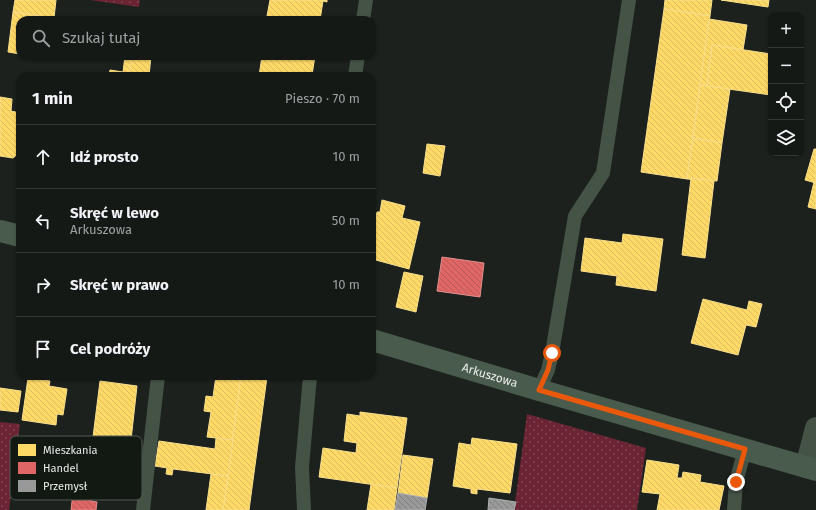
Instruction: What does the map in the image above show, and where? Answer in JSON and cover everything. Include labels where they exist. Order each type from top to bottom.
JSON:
[{"type":"main road","points":[[0,230],[16,235]]},
{"type":"main road","name":"Arkuszowa","points":[[376,341],[539,390],[811,468]]},
{"type":"street","points":[[811,468],[816,428]]},
{"type":"lane","points":[[364,16],[366,0]]},
{"type":"lane","points":[[539,390],[548,370],[552,353],[575,216],[603,173],[629,0]]},
{"type":"lane","points":[[356,72],[357,60]]},
{"type":"lane","points":[[143,510],[158,380]]},
{"type":"lane","points":[[304,510],[302,468],[310,380]]},
{"type":"lane","points":[[734,510],[736,482],[745,449]]},
{"type":"shaded area","points":[[90,0],[140,0],[139,7]]},
{"type":"shaded area","points":[[527,414],[646,448],[637,510],[514,510]]},
{"type":"shaded area","points":[[0,422],[20,424],[18,436],[10,436],[9,510],[0,510]]},
{"type":"building: Mieszkania","points":[[15,0],[56,0],[54,16],[40,16],[13,12]]},
{"type":"building: Mieszkania","points":[[270,0],[327,0],[327,2],[323,1],[321,16],[267,16]]},
{"type":"building: Mieszkania","points":[[665,0],[712,0],[710,16],[664,9]]},
{"type":"building: Mieszkania","points":[[721,0],[769,0],[768,7]]},
{"type":"building: Mieszkania","points":[[664,9],[710,16],[687,179],[641,172]]},
{"type":"building: Mieszkania","points":[[13,12],[40,16],[16,16],[16,53],[8,52]]},
{"type":"building: Mieszkania","points":[[709,19],[747,25],[743,50],[712,45],[707,86],[700,85]]},
{"type":"building: Mieszkania","points":[[712,45],[768,54],[768,95],[707,86]]},
{"type":"building: Mieszkania","points":[[124,60],[131,60],[130,72],[123,72]]},
{"type":"building: Mieszkania","points":[[131,60],[151,60],[149,72],[130,72]]},
{"type":"building: Mieszkania","points":[[261,60],[314,60],[312,72],[260,72]]},
{"type":"building: Mieszkania","points":[[110,70],[123,72],[110,72]]},
{"type":"building: Mieszkania","points":[[700,85],[730,89],[722,143],[693,138]]},
{"type":"building: Mieszkania","points":[[0,97],[12,99],[11,111],[16,112],[16,155],[13,158],[0,156]]},
{"type":"building: Mieszkania","points":[[693,138],[722,143],[717,181],[687,179]]},
{"type":"building: Mieszkania","points":[[427,144],[445,146],[440,176],[423,173]]},
{"type":"building: Mieszkania","points":[[814,149],[816,149],[816,183],[805,180]]},
{"type":"building: Mieszkania","points":[[691,178],[714,181],[705,258],[682,255]]},
{"type":"building: Mieszkania","points":[[814,182],[816,183],[816,209],[808,207]]},
{"type":"building: Mieszkania","points":[[382,200],[405,206],[402,218],[420,222],[409,269],[376,260],[376,216],[377,212],[380,212]]},
{"type":"building: Mieszkania","points":[[623,234],[663,239],[656,291],[616,285],[617,276],[581,271],[585,238],[622,243]]},
{"type":"building: Mieszkania","points":[[404,272],[423,276],[416,312],[396,307]]},
{"type":"building: Mieszkania","points":[[703,299],[747,310],[749,301],[762,304],[756,327],[746,325],[738,355],[691,343]]},
{"type":"building: Mieszkania","points":[[28,380],[50,381],[49,386],[67,389],[63,415],[57,414],[56,425],[22,420]]},
{"type":"building: Mieszkania","points":[[215,380],[240,380],[233,440],[207,437],[211,412],[204,411],[206,396],[213,397]]},
{"type":"building: Mieszkania","points":[[240,380],[267,380],[249,510],[223,510]]},
{"type":"building: Mieszkania","points":[[100,381],[137,386],[131,436],[93,436]]},
{"type":"building: Mieszkania","points":[[0,388],[21,391],[18,412],[0,410]]},
{"type":"building: Mieszkania","points":[[360,412],[407,418],[397,488],[319,477],[323,448],[356,453],[357,443],[344,441],[347,414],[360,416]]},
{"type":"building: Mieszkania","points":[[216,438],[233,440],[228,476],[173,469],[172,475],[166,474],[167,468],[155,466],[159,441],[215,449]]},
{"type":"building: Mieszkania","points":[[472,438],[517,444],[510,493],[477,489],[477,494],[471,493],[471,489],[453,486],[459,443],[471,445]]},
{"type":"building: Mieszkania","points":[[403,455],[433,459],[427,498],[398,493]]},
{"type":"building: Mieszkania","points":[[647,460],[679,465],[677,478],[682,478],[683,472],[701,475],[700,482],[724,486],[719,510],[657,510],[660,494],[642,492]]},
{"type":"building: Mieszkania","points":[[211,474],[228,476],[223,510],[206,510]]},
{"type":"building: Mieszkania","points":[[371,484],[397,488],[394,510],[367,510]]},
{"type":"building: Handel","points":[[442,257],[484,263],[480,297],[437,291]]},
{"type":"building: Handel","points":[[72,500],[91,500],[97,502],[96,510],[71,510]]},
{"type":"building: Przemysł","points":[[398,493],[427,498],[425,510],[395,510]]},
{"type":"building: Przemysł","points":[[489,498],[516,502],[514,510],[488,510]]},
{"type":"route","points":[[552,353],[548,370],[539,390],[745,449],[736,482]]}]
